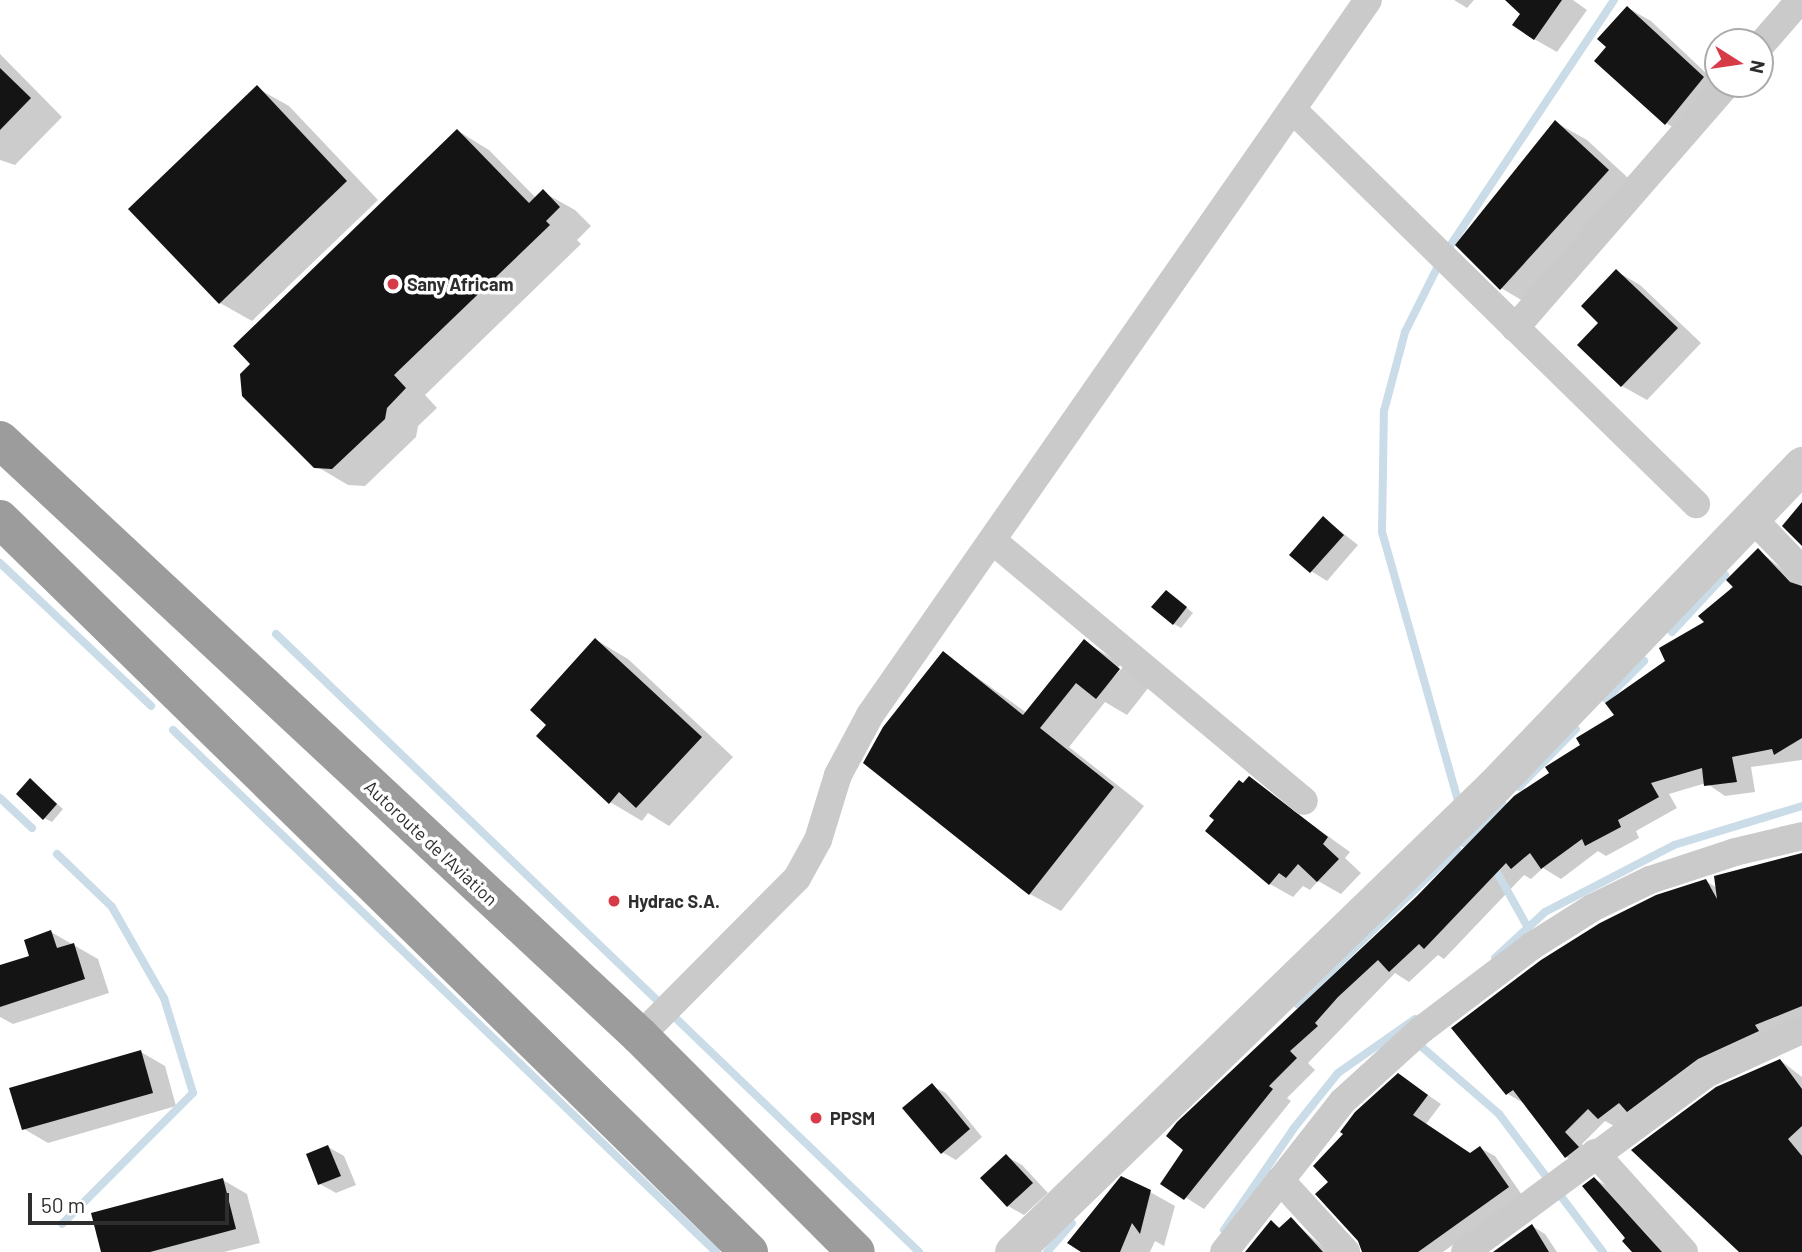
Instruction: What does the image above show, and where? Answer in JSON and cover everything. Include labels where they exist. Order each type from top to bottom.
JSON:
[{"type":"highway","name":"Autoroute de l'Aviation","points":[[0,440],[640,1036],[856,1252]]},
{"type":"highway","points":[[0,519],[748,1252]]},
{"type":"street","points":[[640,1036],[797,878],[818,840],[838,775],[870,715],[1294,112],[1368,0]]},
{"type":"street","points":[[1774,30],[1793,8]]},
{"type":"street","points":[[1515,328],[1715,98]]},
{"type":"street","points":[[1294,112],[1423,242],[1696,504]]},
{"type":"street","points":[[1013,1252],[1494,786],[1802,466]]},
{"type":"street","points":[[1753,519],[1802,570]]},
{"type":"street","points":[[993,541],[1304,801]]},
{"type":"street","points":[[1224,1252],[1343,1101],[1384,1061],[1532,946],[1592,908],[1650,880],[1735,852],[1802,836]]},
{"type":"street","points":[[1465,1252],[1569,1171],[1708,1073],[1802,1030]]},
{"type":"street","points":[[1595,1153],[1684,1252]]},
{"type":"street","points":[[1280,1180],[1346,1252]]},
{"type":"building","points":[[1505,0],[1562,0],[1534,40],[1512,25],[1520,14]]},
{"type":"building","points":[[1627,6],[1704,77],[1665,125],[1594,61],[1606,47],[1597,39]]},
{"type":"building","points":[[0,68],[31,98],[0,130]]},
{"type":"building","points":[[257,85],[347,181],[219,304],[128,209]]},
{"type":"building","points":[[1555,120],[1609,170],[1500,290],[1455,245]]},
{"type":"building","name":"Sany Africam","points":[[457,129],[529,203],[543,189],[560,207],[546,221],[550,225],[394,375],[406,388],[387,408],[385,419],[332,469],[314,468],[242,396],[240,374],[250,364],[233,346]]},
{"type":"building","points":[[1616,269],[1678,328],[1621,387],[1577,345],[1598,323],[1581,306]]},
{"type":"building","points":[[1802,502],[1802,546],[1782,526]]},
{"type":"building","points":[[1323,516],[1344,535],[1310,573],[1289,555]]},
{"type":"building","points":[[1758,548],[1790,582],[1802,586],[1802,738],[1774,755],[1772,749],[1732,757],[1737,782],[1704,786],[1702,768],[1651,783],[1659,797],[1618,820],[1621,827],[1585,846],[1582,839],[1541,869],[1530,853],[1511,869],[1506,863],[1424,949],[1419,944],[1389,972],[1378,960],[1338,997],[1315,1023],[1318,1026],[1290,1051],[1297,1058],[1269,1086],[1273,1089],[1184,1200],[1160,1184],[1183,1150],[1166,1136],[1177,1122],[1417,896],[1514,796],[1549,773],[1545,767],[1580,745],[1576,738],[1614,715],[1605,703],[1665,661],[1659,648],[1704,622],[1698,616],[1733,587],[1726,580]]},
{"type":"building","points":[[1166,590],[1187,607],[1173,625],[1151,607]]},
{"type":"building","points":[[595,638],[702,737],[636,808],[619,792],[609,804],[536,736],[546,725],[530,710]]},
{"type":"building","points":[[1084,639],[1120,669],[1096,699],[1076,683],[1040,728],[1114,787],[1029,895],[863,763],[883,727],[943,651],[1023,715]]},
{"type":"building","points":[[1249,776],[1328,837],[1323,844],[1339,859],[1317,882],[1298,864],[1286,878],[1279,873],[1269,885],[1205,831],[1214,820],[1209,816],[1239,780],[1243,783]]},
{"type":"building","points":[[30,778],[57,804],[43,820],[16,794]]},
{"type":"building","points":[[1802,853],[1802,1006],[1755,1025],[1759,1031],[1698,1059],[1627,1112],[1619,1103],[1598,1119],[1588,1109],[1565,1132],[1579,1147],[1565,1158],[1513,1090],[1506,1095],[1451,1028],[1541,960],[1600,923],[1656,895],[1706,879],[1717,899],[1714,876]]},
{"type":"building","points":[[51,930],[57,948],[74,943],[85,979],[0,1007],[0,965],[29,956],[24,940]]},
{"type":"building","points":[[141,1050],[153,1093],[22,1130],[9,1088]]},
{"type":"building","points":[[1780,1059],[1802,1089],[1802,1126],[1788,1139],[1802,1156],[1802,1252],[1739,1252],[1631,1150],[1716,1087]]},
{"type":"building","points":[[1398,1073],[1428,1095],[1413,1115],[1470,1153],[1480,1146],[1509,1187],[1418,1252],[1362,1252],[1358,1241],[1315,1194],[1328,1182],[1313,1166],[1343,1134],[1340,1132],[1355,1112]]},
{"type":"building","points":[[932,1083],[970,1129],[941,1154],[902,1108]]},
{"type":"building","points":[[328,1145],[341,1176],[318,1185],[306,1154]]},
{"type":"building","points":[[1006,1154],[1033,1183],[1007,1207],[980,1178]]},
{"type":"building","points":[[1121,1176],[1151,1190],[1140,1234],[1132,1223],[1120,1252],[1081,1252],[1067,1243]]},
{"type":"building","points":[[1594,1177],[1662,1252],[1632,1252],[1622,1241],[1625,1238],[1582,1186]]},
{"type":"building","points":[[223,1178],[236,1229],[150,1252],[101,1252],[91,1213]]},
{"type":"building","points":[[1291,1217],[1323,1252],[1245,1252],[1271,1220],[1279,1228]]},
{"type":"building","points":[[1532,1224],[1549,1252],[1493,1252]]},
{"type":"waterway","points":[[1459,804],[1382,532],[1384,411],[1405,332],[1442,258],[1614,0]]},
{"type":"waterway","points":[[0,563],[151,706]]},
{"type":"waterway","points":[[1672,632],[1725,575]]},
{"type":"waterway","points":[[276,634],[919,1252]]},
{"type":"waterway","points":[[1606,699],[1644,661]]},
{"type":"waterway","points":[[1519,787],[1576,729]]},
{"type":"waterway","points":[[173,730],[716,1252]]},
{"type":"waterway","points":[[0,798],[32,828]]},
{"type":"waterway","points":[[1463,843],[1502,803]]},
{"type":"waterway","points":[[1495,958],[1545,912],[1674,845],[1802,806]]},
{"type":"waterway","points":[[1297,1004],[1457,849]]},
{"type":"waterway","points":[[57,854],[112,907],[164,998],[193,1093],[62,1224]]},
{"type":"waterway","points":[[1493,865],[1528,928]]},
{"type":"waterway","points":[[1224,1230],[1294,1128],[1338,1073],[1415,1019]]},
{"type":"waterway","points":[[1415,1041],[1499,1114],[1603,1252]]},
{"type":"waterway","points":[[1047,1252],[1072,1223]]},
{"type":"place","name":"Sany Africam","points":[[393,284]]},
{"type":"place","name":"Hydrac S.A.","points":[[614,901]]},
{"type":"place","name":"PPSM","points":[[816,1118]]}]
